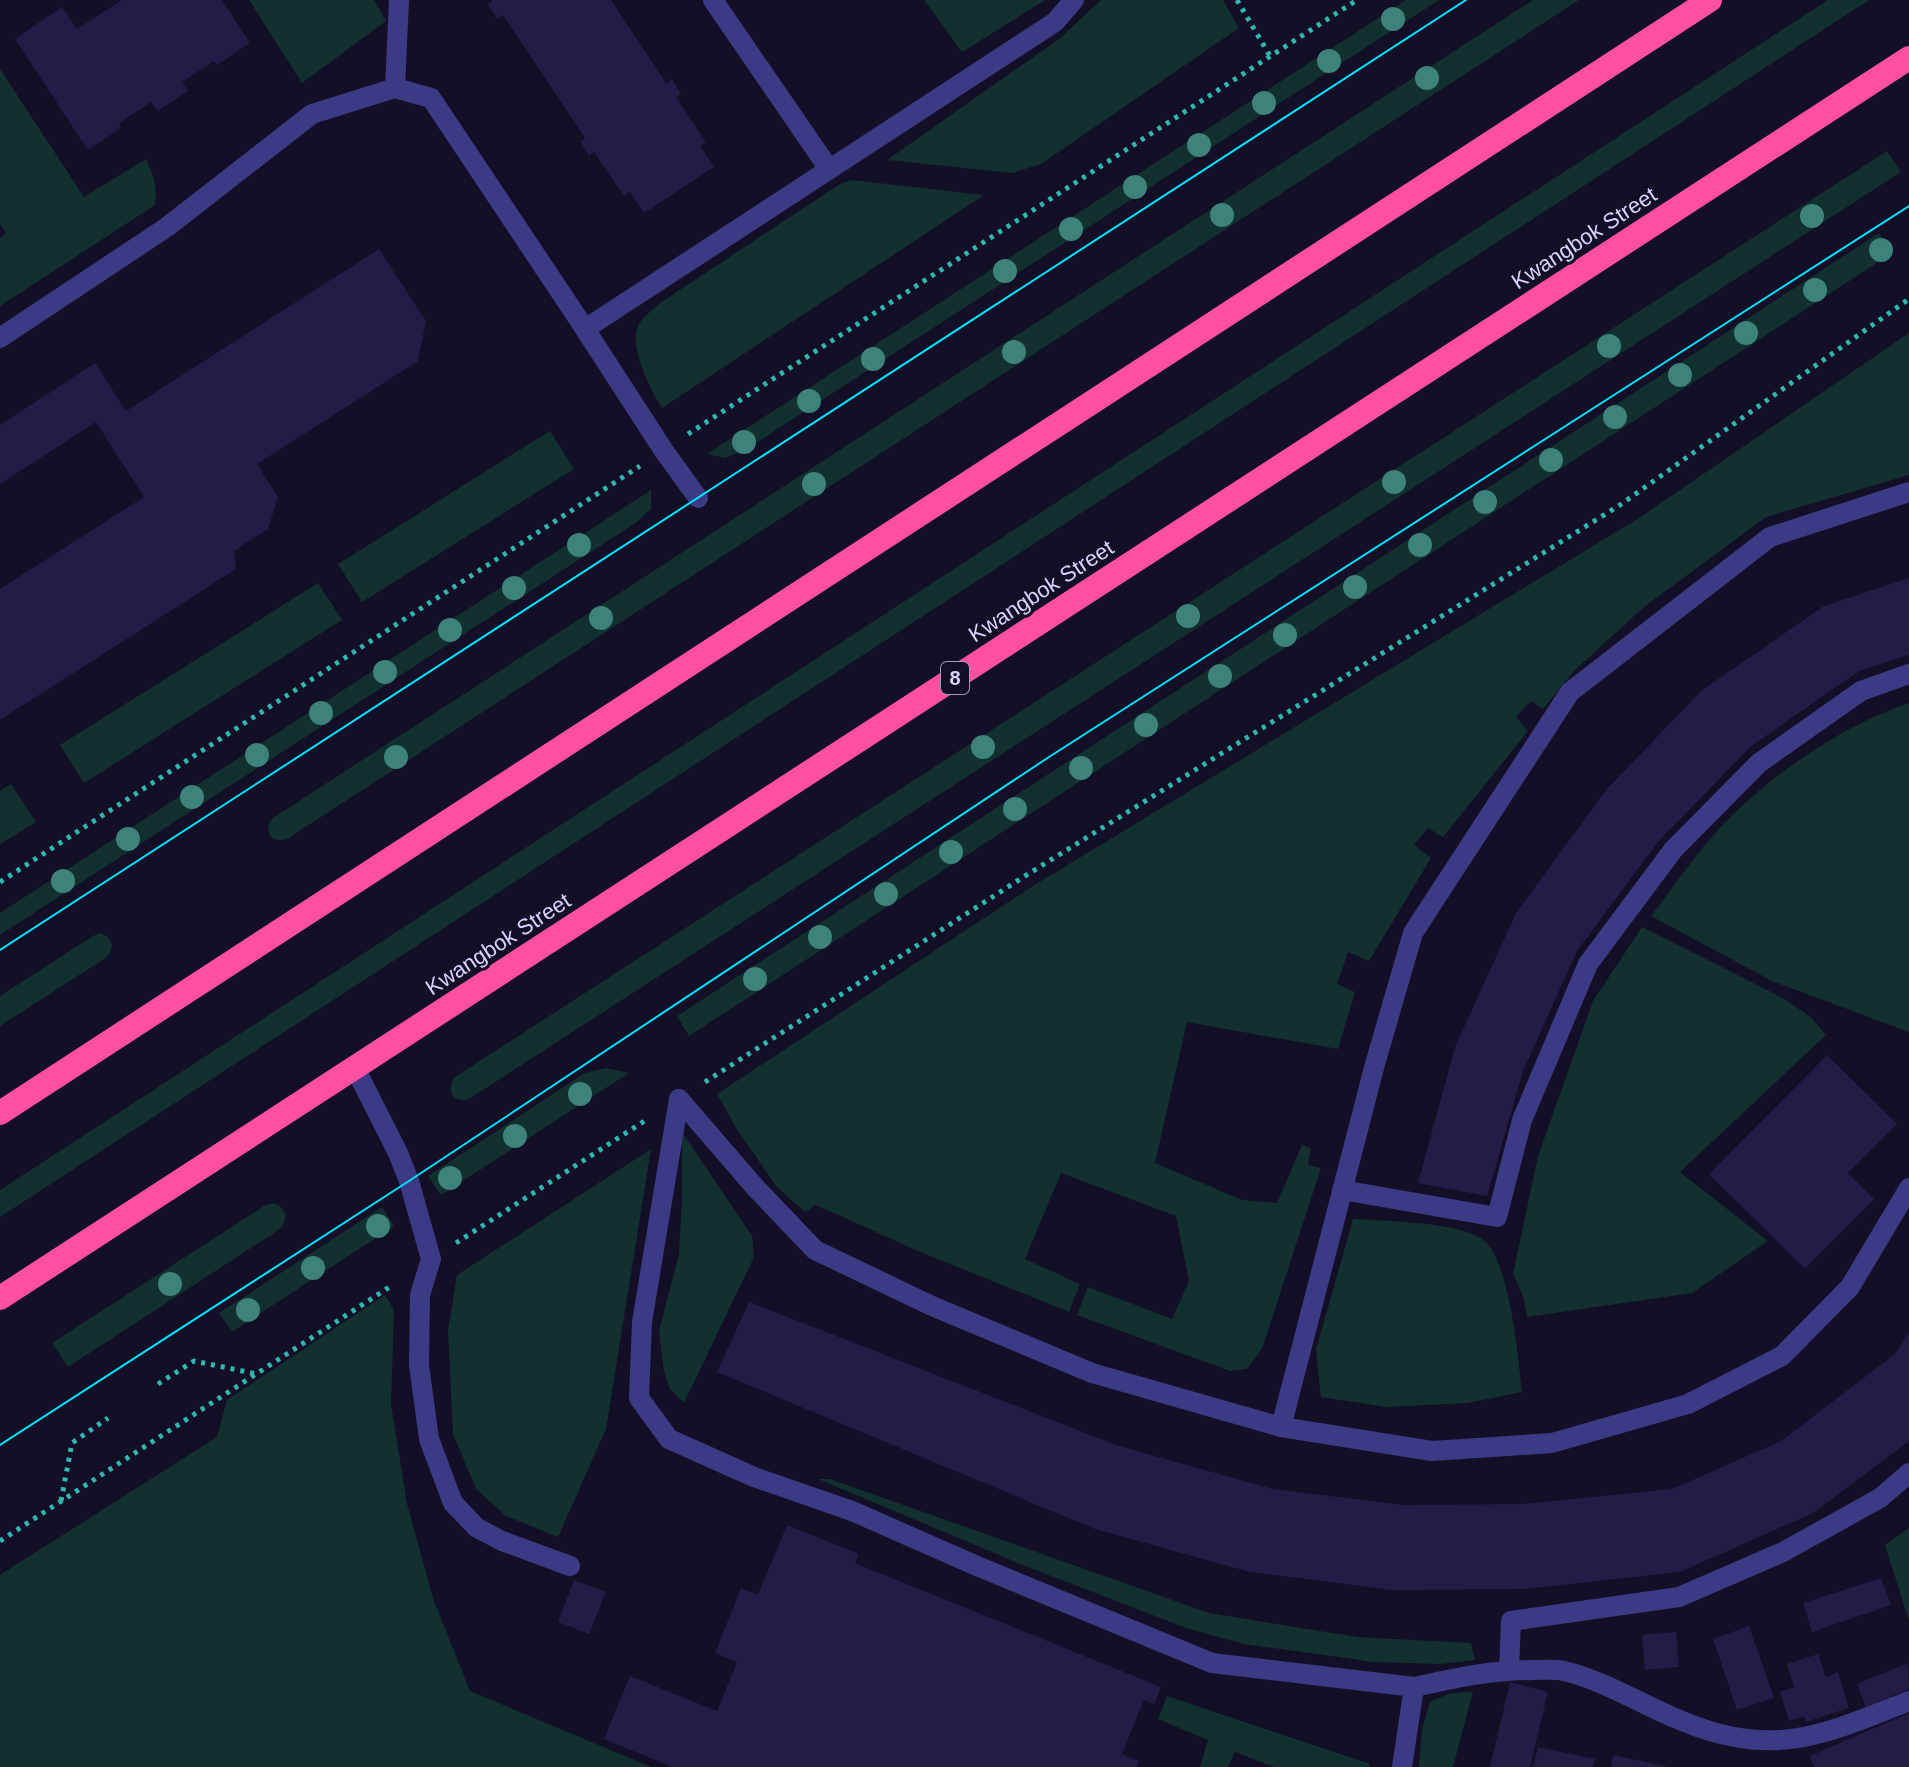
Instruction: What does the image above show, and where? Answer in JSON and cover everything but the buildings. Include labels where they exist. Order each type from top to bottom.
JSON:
[{"type":"highway","points":[[0,1113],[1710,0]]},
{"type":"highway","name":"Kwangbok Street","points":[[0,1298],[1909,58]]},
{"type":"street","points":[[395,88],[399,0]]},
{"type":"street","points":[[713,0],[829,169]]},
{"type":"street","points":[[585,329],[1055,22],[1074,0]]},
{"type":"street","points":[[0,338],[167,227],[312,114],[395,88],[431,98],[698,498]]},
{"type":"street","points":[[1281,1427],[1413,933],[1570,692],[1770,537],[1909,492]]},
{"type":"street","points":[[1342,1190],[1497,1217],[1522,1120],[1588,964],[1663,863],[1759,763],[1861,691],[1909,674]]},
{"type":"street","points":[[355,1068],[398,1153],[431,1259],[420,1295],[419,1365],[429,1439],[453,1503],[477,1528],[502,1541],[570,1566]]},
{"type":"street","points":[[679,1099],[754,1186],[815,1250],[932,1306],[1092,1373],[1281,1427],[1432,1451],[1552,1443],[1688,1404],[1782,1356],[1850,1287],[1909,1188]]},
{"type":"street","points":[[679,1099],[642,1322],[639,1398],[669,1439],[754,1477],[852,1511],[1212,1663],[1414,1687],[1493,1670],[1562,1670],[1614,1688],[1682,1721],[1744,1740],[1801,1739],[1831,1732],[1909,1701]]},
{"type":"street","points":[[1509,1670],[1511,1621],[1679,1597],[1783,1552],[1880,1498],[1909,1473]]},
{"type":"street","points":[[1402,1767],[1414,1687]]},
{"type":"path","points":[[1237,0],[1270,56]]},
{"type":"path","points":[[0,1541],[1025,876],[1620,505],[1909,299]]},
{"type":"path","points":[[158,1384],[194,1361],[258,1374]]},
{"type":"path","points":[[60,1502],[72,1443],[108,1418]]},
{"type":"green space","points":[[249,0],[374,0],[386,21],[302,83]]},
{"type":"green space","points":[[924,0],[1045,0],[962,52]]},
{"type":"green space","points":[[1101,0],[1223,0],[1239,28],[1041,164],[1012,173],[887,160],[1059,39]]},
{"type":"green space","points":[[1406,0],[1439,0],[745,450],[725,458],[707,454]]},
{"type":"green space","points":[[1533,0],[1579,0],[287,839],[277,840],[268,832],[273,818]]},
{"type":"green space","points":[[1828,0],[1869,0],[0,1217],[0,1190]]},
{"type":"green space","points":[[0,69],[84,197],[146,159],[156,192],[155,205],[0,306],[0,238],[6,233],[0,224]]},
{"type":"green space","points":[[1887,151],[1901,172],[469,1099],[459,1100],[452,1095],[455,1077]]},
{"type":"green space","points":[[852,180],[984,195],[662,408],[638,357],[636,335],[642,320],[660,303],[840,184]]},
{"type":"green space","points":[[1879,233],[1892,253],[689,1036],[677,1016]]},
{"type":"green space","points":[[1909,333],[1909,475],[1766,517],[1644,607],[1574,671],[1543,709],[1531,701],[1516,717],[1528,731],[1443,837],[1428,828],[1414,845],[1431,858],[1369,961],[1348,952],[1337,984],[1355,992],[1338,1049],[1187,1022],[1155,1163],[1242,1200],[1277,1203],[1302,1145],[1311,1148],[1308,1165],[1321,1168],[1262,1349],[1247,1369],[1230,1371],[1077,1315],[1088,1287],[1172,1319],[1189,1281],[1176,1216],[1061,1173],[1025,1259],[1080,1284],[1069,1312],[918,1251],[816,1205],[805,1212],[777,1187],[738,1131],[717,1094],[1033,886],[1639,518]]},
{"type":"green space","points":[[550,431],[574,469],[362,602],[338,564]]},
{"type":"green space","points":[[651,490],[651,509],[637,522],[0,935],[0,913]]},
{"type":"green space","points":[[318,583],[342,620],[84,783],[60,745]]},
{"type":"green space","points":[[1909,703],[1909,1032],[1772,981],[1651,916],[1731,816],[1777,776],[1855,726]]},
{"type":"green space","points":[[11,784],[36,822],[0,844],[0,791]]},
{"type":"green space","points":[[1642,927],[1783,998],[1812,1018],[1826,1035],[1680,1172],[1768,1241],[1692,1293],[1527,1317],[1523,1296],[1513,1274],[1538,1156],[1593,1001]]},
{"type":"green space","points":[[100,933],[108,937],[111,943],[107,957],[0,1026],[0,996]]},
{"type":"green space","points":[[606,1068],[629,1073],[441,1195],[428,1176],[585,1073]]},
{"type":"green space","points":[[682,1132],[752,1236],[754,1257],[684,1403],[670,1389],[664,1371],[659,1331],[679,1254]]},
{"type":"green space","points":[[651,1149],[606,1429],[558,1537],[506,1516],[476,1489],[453,1434],[448,1330],[457,1275]]},
{"type":"green space","points":[[273,1203],[285,1214],[280,1229],[68,1367],[52,1343]]},
{"type":"green space","points":[[382,1207],[394,1226],[232,1332],[219,1313]]},
{"type":"green space","points":[[1353,1219],[1438,1225],[1481,1238],[1491,1249],[1506,1286],[1522,1392],[1468,1403],[1386,1407],[1321,1397],[1316,1350]]},
{"type":"green space","points":[[385,1295],[394,1310],[391,1404],[407,1504],[434,1601],[470,1691],[651,1767],[0,1767],[0,1575],[217,1437],[227,1400]]},
{"type":"green space","points":[[818,1479],[830,1479],[1209,1613],[1357,1637],[1471,1643],[1475,1660],[1441,1664],[1374,1662],[1244,1644],[1186,1628],[1023,1565]]},
{"type":"green space","points":[[1909,1528],[1909,1621],[1885,1545]]},
{"type":"green space","points":[[1473,1692],[1453,1767],[1419,1767],[1422,1729],[1430,1702],[1450,1693]]},
{"type":"green space","points":[[1167,1696],[1370,1764],[1369,1767],[1274,1767],[1235,1752],[1228,1767],[1200,1767],[1208,1740],[1158,1719]]},
{"type":"tram line","points":[[0,950],[1466,0]]},
{"type":"tram line","points":[[0,1445],[409,1181],[1049,757],[1909,206]]}]
